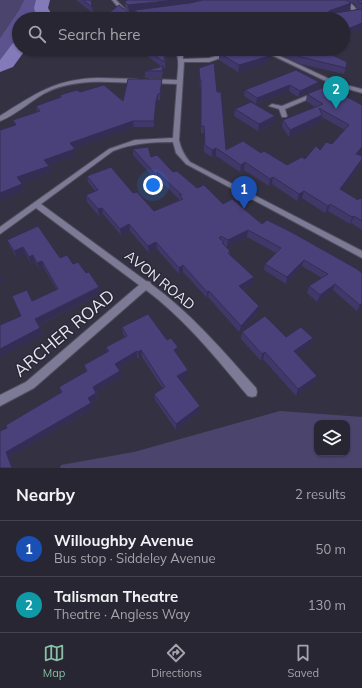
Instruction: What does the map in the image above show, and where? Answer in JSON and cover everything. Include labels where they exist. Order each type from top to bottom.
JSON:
[{"type":"street","points":[[114,0],[126,12]]},
{"type":"street","points":[[340,0],[353,7],[353,11]]},
{"type":"street","points":[[350,12],[361,12]]},
{"type":"street","points":[[180,56],[176,140],[178,152],[188,162],[362,255]]},
{"type":"street","points":[[181,61],[209,60],[222,56]]},
{"type":"street","points":[[275,56],[334,85],[362,91]]},
{"type":"street","points":[[0,119],[50,89],[67,83],[85,81],[180,82]]},
{"type":"street","points":[[272,106],[283,108],[325,90]]},
{"type":"street","points":[[283,108],[282,110],[284,116]]},
{"type":"street","points":[[0,231],[110,150],[122,144],[136,140],[176,140]]},
{"type":"street","name":"AVON ROAD","points":[[37,205],[147,284],[167,301],[199,331],[252,392]]},
{"type":"street","name":"ARCHER ROAD","points":[[0,401],[30,385],[147,284]]},
{"type":"shaded area","points":[[0,0],[24,0],[18,12],[12,12],[12,20],[0,38]]},
{"type":"shaded area","points":[[24,0],[43,0],[41,8],[43,12],[18,12]]},
{"type":"shaded area","points":[[12,20],[13,56],[2,67],[0,66],[0,38]]},
{"type":"shaded area","points":[[280,411],[362,417],[362,468],[60,468],[61,465],[134,452]]},
{"type":"building","points":[[83,0],[91,0],[92,7]]},
{"type":"building","points":[[127,0],[176,0],[128,5],[125,2]]},
{"type":"building","points":[[203,0],[346,0],[351,3],[329,12],[137,12],[135,10]]},
{"type":"building","points":[[358,0],[362,0],[362,4],[359,3]]},
{"type":"building","points":[[119,5],[128,12],[110,12]]},
{"type":"building","points":[[362,9],[362,23],[350,28],[350,12],[342,12]]},
{"type":"building","points":[[156,56],[164,56],[164,62]]},
{"type":"building","points":[[224,56],[269,56],[239,65]]},
{"type":"building","points":[[299,56],[334,56],[347,62],[346,68]]},
{"type":"building","points":[[214,63],[217,92],[221,92],[226,150],[243,141],[261,153],[264,151],[287,165],[302,157],[305,159],[316,146],[320,150],[326,142],[332,144],[349,125],[319,108],[322,115],[290,130],[283,120],[323,104],[307,94],[327,86],[362,105],[362,147],[356,154],[362,156],[362,159],[340,189],[358,200],[360,198],[362,199],[362,221],[330,204],[328,206],[304,191],[299,194],[273,177],[270,179],[245,162],[241,165],[216,148],[212,150],[205,145],[204,126],[201,126],[201,80],[199,68]]},
{"type":"building","points":[[163,66],[162,71],[145,71]]},
{"type":"building","points":[[296,70],[319,82],[300,91],[290,85],[257,98],[245,90]]},
{"type":"building","points":[[128,79],[162,79],[160,94],[158,94],[156,101],[154,121],[133,121],[70,143],[75,149],[44,160],[49,166],[17,177],[22,184],[0,193],[0,130],[16,125],[13,120],[40,111],[36,106],[61,97],[60,95],[77,90],[80,92],[104,85],[123,101]]},
{"type":"building","points":[[251,102],[275,116],[259,124],[235,109]]},
{"type":"building","points":[[148,147],[151,157],[157,155],[173,172],[177,171],[197,188],[204,185],[223,204],[232,199],[262,224],[267,220],[357,269],[362,273],[362,303],[360,305],[335,284],[320,295],[309,286],[328,274],[304,260],[287,277],[265,264],[281,248],[248,230],[228,240],[221,236],[219,238],[224,242],[222,243],[230,251],[228,253],[254,277],[239,286],[259,306],[241,326],[209,291],[207,292],[183,265],[179,268],[156,242],[148,246],[129,224],[120,229],[102,208],[98,209],[86,195],[98,190],[87,176],[111,167],[133,193],[137,192],[154,211],[183,199],[179,195],[182,195],[157,172],[158,177],[133,149]]},
{"type":"building","points":[[38,226],[60,258],[67,255],[73,264],[78,262],[86,273],[89,272],[99,287],[35,319],[40,328],[0,349],[0,325],[21,316],[12,296],[27,290],[32,301],[58,289],[42,261],[37,263],[33,255],[29,257],[23,247],[14,251],[7,240]]},
{"type":"building","points":[[148,314],[167,340],[171,338],[178,347],[174,350],[188,370],[177,376],[200,406],[176,424],[154,394],[165,387],[141,350],[138,352],[137,351],[115,364],[120,371],[93,387],[96,393],[88,398],[91,403],[6,452],[12,468],[0,468],[0,431],[7,428],[6,425],[62,392],[59,387],[87,371],[84,365],[109,351],[106,347],[127,336],[122,327]]},
{"type":"building","points":[[265,316],[286,337],[301,327],[313,338],[294,351],[317,376],[298,389],[265,352],[262,354],[242,332]]},
{"type":"waterway","points":[[43,0],[41,8],[43,12]]},
{"type":"waterway","points":[[0,67],[9,61],[13,56]]},
{"type":"place","name":"Talisman Theatre","points":[[336,109]]},
{"type":"place","name":"Willoughby Avenue","points":[[244,209]]}]
